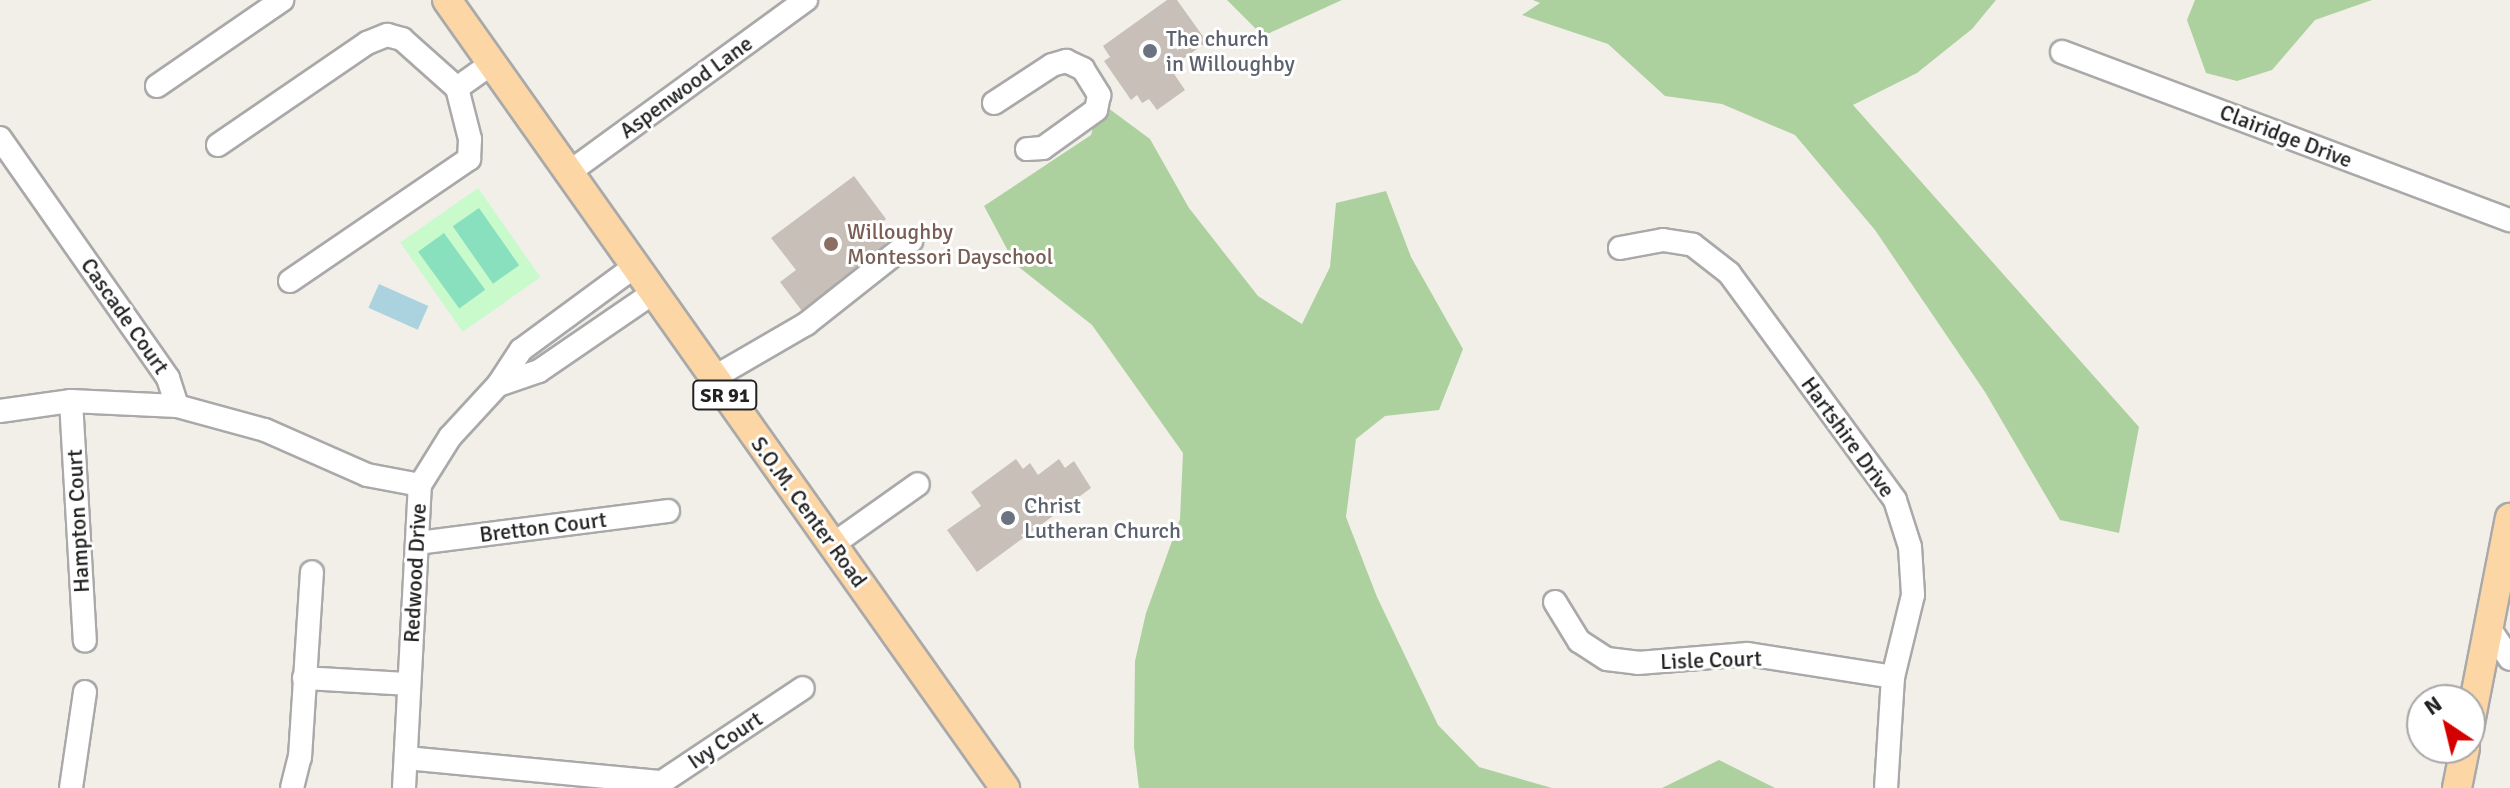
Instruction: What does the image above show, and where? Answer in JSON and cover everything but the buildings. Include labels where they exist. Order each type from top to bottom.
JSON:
[{"type":"main road","name":"S.O.M. Center Road","points":[[447,0],[567,174],[1005,788]]},
{"type":"main road","points":[[2478,684],[2510,518]]},
{"type":"main road","points":[[2457,788],[2462,764]]},
{"type":"street","points":[[157,86],[282,0]]},
{"type":"street","name":"Aspenwood Lane","points":[[567,174],[806,0]]},
{"type":"street","points":[[218,145],[367,43],[387,35],[402,39],[457,88],[470,139],[469,159],[290,281]]},
{"type":"street","name":"Clairidge Drive","points":[[2062,52],[2510,220]]},
{"type":"street","points":[[994,103],[1052,65],[1066,61],[1083,69],[1099,95],[1096,110],[1043,148],[1027,149]]},
{"type":"street","points":[[457,88],[491,64]]},
{"type":"street","name":"Cascade Court","points":[[0,138],[168,378],[177,406]]},
{"type":"street","name":"Hartshire Drive","points":[[1620,248],[1663,240],[1693,245],[1729,273],[1895,500],[1910,547],[1913,595],[1893,677],[1886,788]]},
{"type":"street","points":[[713,378],[806,324],[911,241]]},
{"type":"street","name":"Redwood Drive","points":[[404,788],[420,485],[450,437],[498,385],[521,350],[634,267]]},
{"type":"street","name":"Redwood Drive","points":[[498,385],[539,371],[653,293]]},
{"type":"street","points":[[0,411],[71,401],[177,406],[265,430],[367,475],[420,485]]},
{"type":"street","name":"Hampton Court","points":[[71,401],[85,641]]},
{"type":"street","points":[[832,545],[918,484]]},
{"type":"street","name":"Bretton Court","points":[[418,543],[668,511]]},
{"type":"street","points":[[292,788],[300,757],[312,572]]},
{"type":"street","name":"Lisle Court","points":[[1555,602],[1579,641],[1607,659],[1638,663],[1748,654],[1893,677]]},
{"type":"street","points":[[2489,628],[2510,659]]},
{"type":"street","points":[[304,678],[408,684]]},
{"type":"street","name":"Ivy Court","points":[[406,758],[662,782],[803,688]]},
{"type":"street","points":[[71,788],[85,692]]},
{"type":"green space","points":[[1227,0],[1342,0],[1263,36]]},
{"type":"green space","points":[[1533,0],[1996,0],[1972,29],[1917,73],[1853,105],[2139,427],[2119,533],[2060,520],[1985,392],[1875,230],[1795,135],[1722,104],[1665,96],[1608,44],[1522,15],[1540,3]]},
{"type":"green space","points":[[2195,0],[2372,0],[2315,20],[2272,70],[2237,81],[2206,73],[2187,20]]},
{"type":"green space","points":[[1100,102],[1150,139],[1189,208],[1258,296],[1302,324],[1330,267],[1336,203],[1386,191],[1411,257],[1463,349],[1439,410],[1385,416],[1356,439],[1346,517],[1377,597],[1438,725],[1479,767],[1552,788],[1139,788],[1134,747],[1135,661],[1146,613],[1180,519],[1183,453],[1092,325],[1015,264],[984,206],[1091,135]]},
{"type":"green space","points":[[478,188],[541,277],[463,332],[400,242]]},
{"type":"green space","points":[[479,208],[519,265],[493,284],[453,226]]},
{"type":"green space","points":[[444,233],[485,290],[459,308],[418,252]]},
{"type":"green space","points":[[1719,760],[1775,788],[1662,788]]},
{"type":"water","points":[[379,284],[428,306],[418,330],[368,308]]},
{"type":"place","name":"The church in Willoughby","points":[[1150,51]]},
{"type":"place","name":"Willoughby Montessori Dayschool","points":[[831,244]]},
{"type":"place","name":"Christ Lutheran Church","points":[[1008,518]]}]
